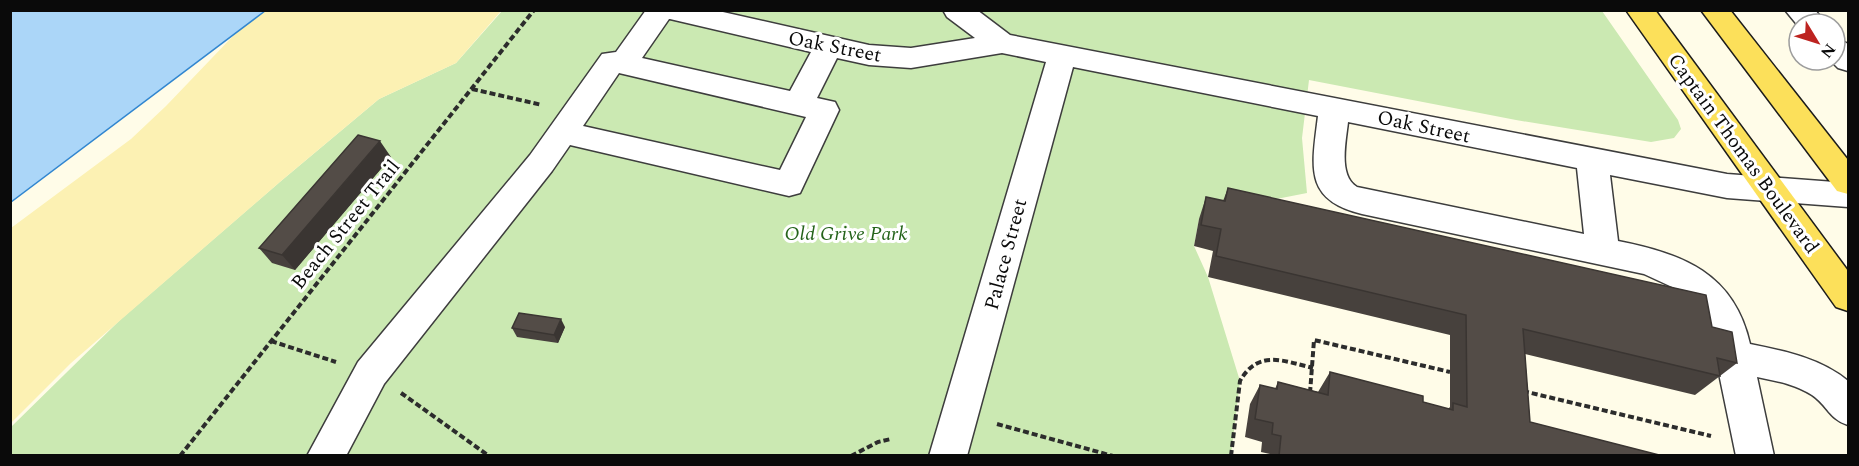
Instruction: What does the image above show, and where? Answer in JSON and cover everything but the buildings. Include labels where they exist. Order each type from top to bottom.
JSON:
[{"type":"main road","name":"Captain Thomas Boulevard","points":[[1640,10],[1848,297]]},
{"type":"main road","points":[[1715,10],[1848,182]]},
{"type":"street","points":[[622,63],[661,10]]},
{"type":"street","name":"Oak Street","points":[[670,10],[869,56],[911,58],[1002,43],[1727,186],[1848,195]]},
{"type":"street","name":"Oak Street","points":[[957,10],[1002,43]]},
{"type":"street","points":[[799,104],[828,46]]},
{"type":"street","name":"Palace Street","points":[[948,456],[1062,54]]},
{"type":"street","points":[[326,456],[371,373],[541,163],[568,122],[612,60],[824,110],[789,184],[568,122]]},
{"type":"street","points":[[1334,108],[1331,175],[1336,188],[1347,196],[1366,202],[1659,264],[1703,288],[1723,312],[1755,456]]},
{"type":"street","points":[[1592,160],[1603,251]]},
{"type":"street","points":[[1734,356],[1812,375],[1838,393],[1848,408]]},
{"type":"path","name":"Beach Street Trail","points":[[180,456],[534,10]]},
{"type":"path","points":[[472,89],[568,122]]},
{"type":"path","points":[[1310,401],[1314,340],[1450,372]]},
{"type":"path","points":[[1231,456],[1240,381],[1250,364],[1268,359],[1312,368]]},
{"type":"path","points":[[1519,390],[1715,436]]},
{"type":"path","points":[[990,422],[1113,456]]},
{"type":"path","points":[[851,456],[878,442],[891,439]]},
{"type":"green space","name":"Old Grive Park","points":[[502,11],[1602,11],[1678,120],[1681,129],[1674,138],[1651,142],[1516,120],[1309,80],[1302,138],[1307,193],[1220,210],[1199,219],[1194,246],[1208,277],[1240,381],[1231,455],[11,456],[11,427],[120,320],[379,99],[456,63]]},
{"type":"sand","points":[[257,11],[501,11],[456,63],[379,99],[281,181],[71,363],[11,423],[11,228],[131,139]]},
{"type":"water","points":[[11,10],[265,10],[265,11],[11,202]]}]
